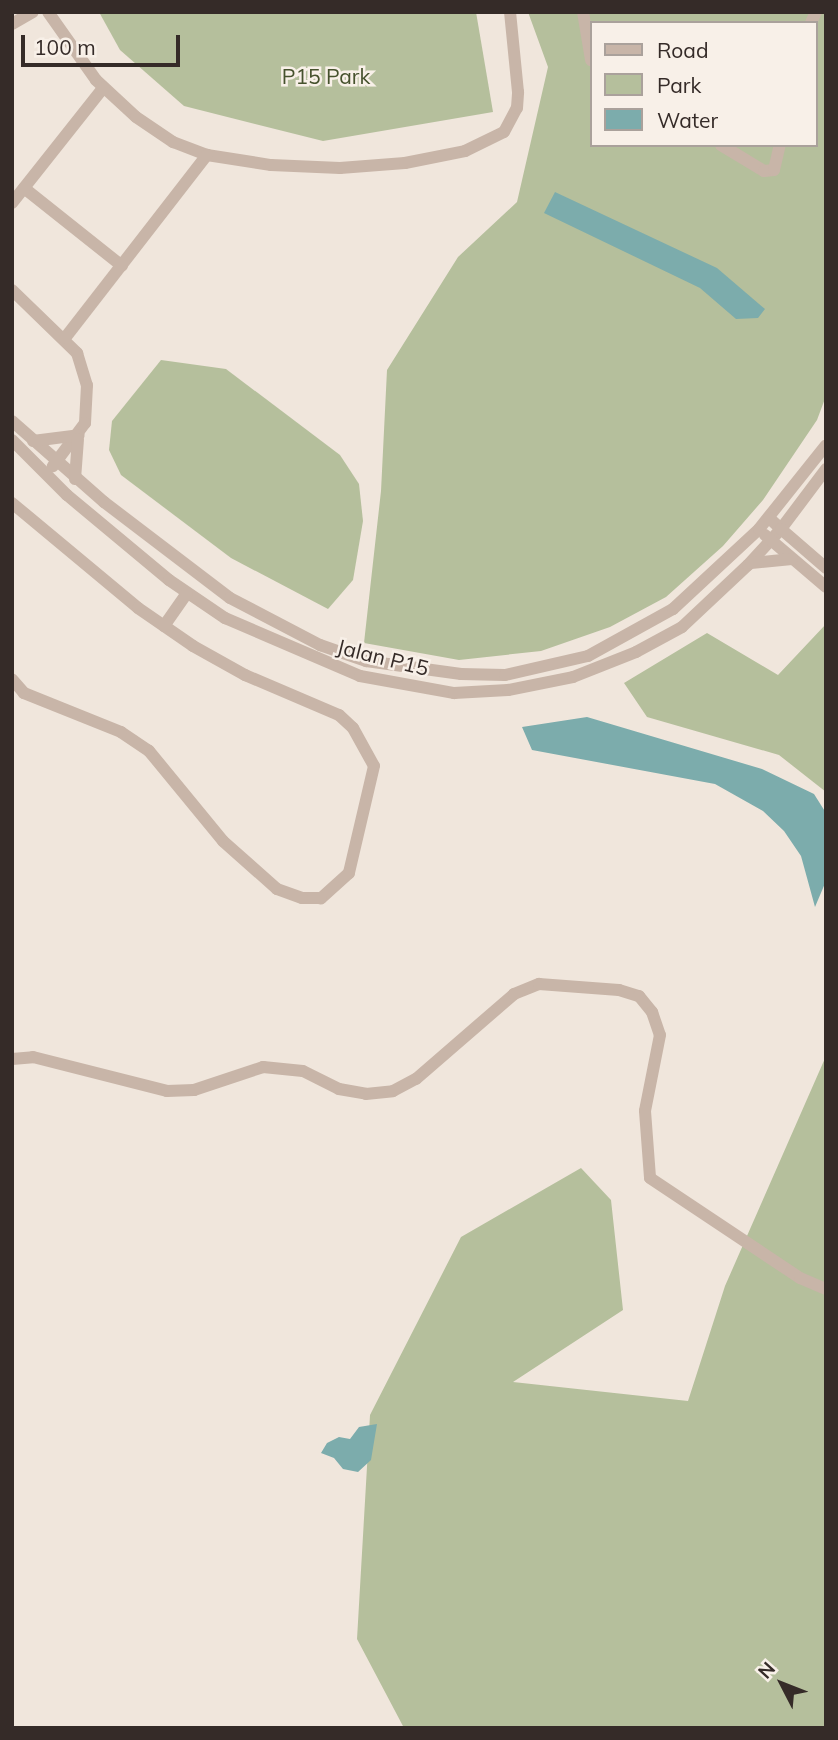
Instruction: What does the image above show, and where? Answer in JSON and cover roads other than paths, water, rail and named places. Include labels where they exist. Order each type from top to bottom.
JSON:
[{"type":"street","points":[[12,24],[33,12]]},
{"type":"street","points":[[48,12],[103,88],[152,129],[207,155],[271,165],[340,168],[405,163],[491,141],[512,122],[517,108],[510,12]]},
{"type":"street","points":[[583,12],[590,54]]},
{"type":"street","points":[[12,203],[103,88]]},
{"type":"street","points":[[724,147],[764,171],[774,170],[780,147]]},
{"type":"street","points":[[65,338],[207,155]]},
{"type":"street","points":[[24,188],[122,266]]},
{"type":"street","points":[[12,290],[65,338],[77,354],[87,385],[87,418],[79,435],[45,473]]},
{"type":"street","name":"Jalan P15","points":[[12,421],[75,479],[230,598],[320,645],[366,661],[461,674],[505,674],[588,656],[673,610],[769,518],[826,445]]},
{"type":"street","points":[[33,440],[79,435]]},
{"type":"street","points":[[75,479],[79,435]]},
{"type":"street","name":"Jalan P15","points":[[12,440],[45,473],[187,593],[284,647],[360,676],[454,693],[508,690],[573,677],[636,652],[682,626],[748,565],[781,530],[797,512],[826,469]]},
{"type":"street","points":[[12,503],[164,626],[233,669],[339,715],[368,750],[373,766],[366,807],[349,873],[335,889],[321,898],[302,898],[277,889],[223,841],[149,751],[121,732],[24,693],[12,679]]},
{"type":"street","points":[[796,553],[797,512]]},
{"type":"street","points":[[769,518],[826,587]]},
{"type":"street","points":[[759,528],[771,540],[826,568]]},
{"type":"street","points":[[748,565],[796,553]]},
{"type":"street","points":[[164,626],[187,593]]},
{"type":"street","points":[[360,676],[366,661]]},
{"type":"street","points":[[12,1059],[33,1057],[167,1091],[194,1090],[263,1067],[303,1071],[340,1089],[366,1094],[393,1091],[416,1079],[514,994],[539,984],[619,990],[639,996],[652,1012],[660,1035],[645,1111],[650,1178],[800,1279],[826,1289]]},
{"type":"water","points":[[555,192],[717,268],[765,309],[758,318],[736,319],[700,288],[544,213]]},
{"type":"water","points":[[587,717],[762,769],[814,794],[826,813],[826,881],[815,907],[801,856],[784,831],[763,811],[715,784],[532,750],[522,727]]},
{"type":"water","points":[[377,1424],[371,1460],[358,1472],[343,1469],[334,1458],[321,1453],[327,1443],[339,1437],[350,1439],[359,1427]]},
{"type":"park label","name":"P15 Park","points":[[326,76]]}]
